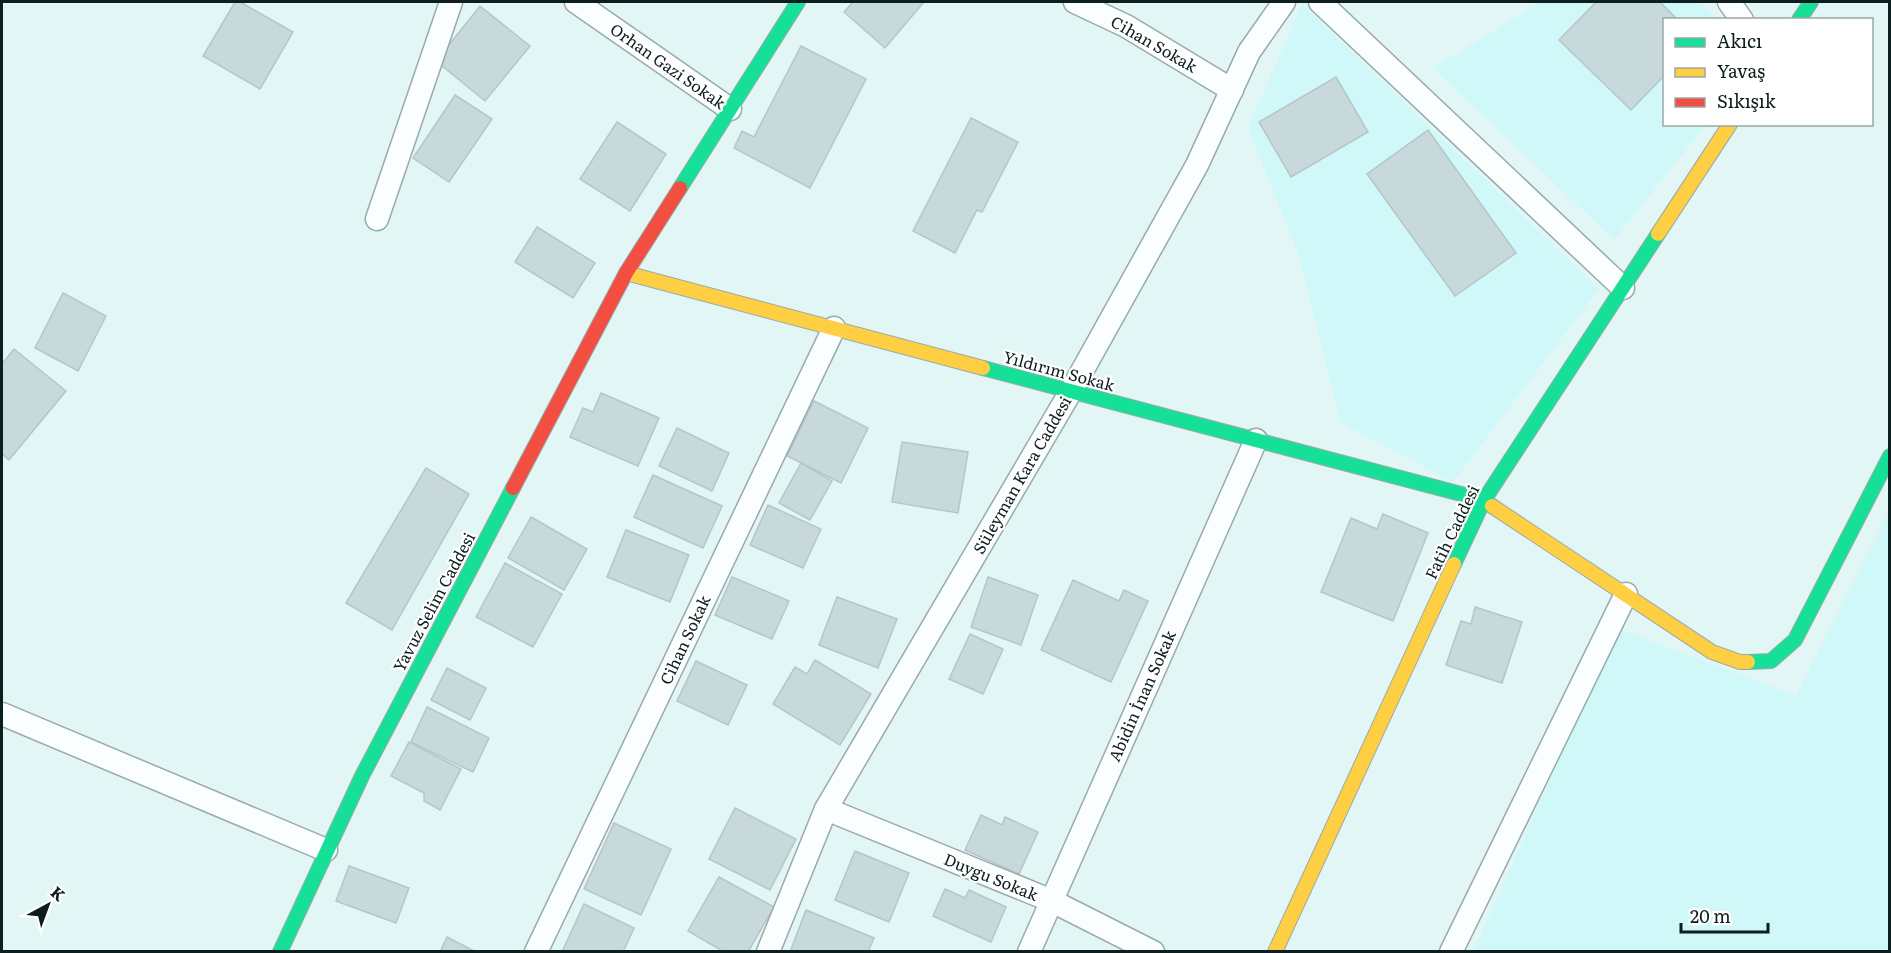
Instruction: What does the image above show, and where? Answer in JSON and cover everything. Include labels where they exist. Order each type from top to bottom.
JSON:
[{"type":"street","points":[[377,219],[452,2]]},
{"type":"street","name":"Orhan Gazi Sokak","points":[[576,2],[730,109]]},
{"type":"street","name":"Yavuz Selim Caddesi","points":[[280,951],[362,776],[626,273],[798,2]]},
{"type":"street","name":"Cihan Sokak","points":[[1075,2],[1126,26],[1232,90]]},
{"type":"street","name":"Süleyman Kara Caddesi","points":[[768,951],[826,809],[1071,391],[1197,165],[1249,52],[1284,2]]},
{"type":"street","points":[[1320,2],[1623,288]]},
{"type":"street","points":[[1729,2],[1741,18]]},
{"type":"street","points":[[1800,18],[1811,2]]},
{"type":"street","name":"Fatih Caddesi","points":[[1275,951],[1484,500],[1729,126]]},
{"type":"street","name":"Yıldırım Sokak","points":[[626,273],[1484,500],[1713,652],[1740,662],[1771,661],[1795,640],[1890,456]]},
{"type":"street","name":"Cihan Sokak","points":[[536,951],[834,328]]},
{"type":"street","name":"Abidin İnan Sokak","points":[[1029,951],[1256,440]]},
{"type":"street","points":[[1451,951],[1626,594]]},
{"type":"street","points":[[2,714],[326,850]]},
{"type":"street","name":"Duygu Sokak","points":[[826,809],[1052,901],[1153,951]]},
{"type":"shaded area","points":[[1540,2],[1700,2],[1714,18],[1663,18],[1663,126],[1705,126],[1614,240],[1433,68]]},
{"type":"shaded area","points":[[1302,4],[1599,289],[1453,482],[1341,423],[1298,253],[1248,128]]},
{"type":"shaded area","points":[[1889,512],[1889,951],[1473,952],[1617,628],[1796,696]]},
{"type":"building","points":[[235,2],[240,2],[293,32],[260,89],[203,56]]},
{"type":"building","points":[[853,2],[924,2],[885,48],[844,12]]},
{"type":"building","points":[[1596,2],[1660,2],[1676,18],[1663,18],[1663,77],[1631,110],[1559,40]]},
{"type":"building","points":[[480,6],[530,46],[485,101],[436,61]]},
{"type":"building","points":[[801,46],[866,79],[810,188],[734,148],[742,131],[754,137]]},
{"type":"building","points":[[1336,77],[1368,132],[1291,177],[1259,122]]},
{"type":"building","points":[[455,95],[492,119],[449,182],[413,158]]},
{"type":"building","points":[[971,118],[1018,142],[982,212],[977,210],[955,253],[913,231]]},
{"type":"building","points":[[617,122],[666,154],[630,211],[580,179]]},
{"type":"building","points":[[1428,130],[1516,253],[1455,296],[1367,174]]},
{"type":"building","points":[[537,227],[595,263],[573,298],[515,262]]},
{"type":"building","points":[[63,293],[106,316],[78,371],[35,348]]},
{"type":"building","points":[[14,349],[66,391],[9,460],[2,454],[2,364]]},
{"type":"building","points":[[601,393],[659,418],[638,466],[570,437],[583,408],[593,412]]},
{"type":"building","points":[[814,401],[868,428],[841,483],[787,456]]},
{"type":"building","points":[[677,428],[729,453],[712,491],[659,466]]},
{"type":"building","points":[[902,442],[968,452],[958,513],[892,502]]},
{"type":"building","points":[[801,463],[832,481],[810,520],[779,503]]},
{"type":"building","points":[[426,468],[469,494],[392,630],[346,603]]},
{"type":"building","points":[[653,475],[722,506],[703,548],[634,517]]},
{"type":"building","points":[[768,505],[821,529],[803,568],[750,545]]},
{"type":"building","points":[[1383,514],[1428,533],[1393,621],[1321,592],[1351,518],[1377,529]]},
{"type":"building","points":[[531,517],[587,549],[564,590],[508,558]]},
{"type":"building","points":[[626,530],[689,555],[670,602],[607,577]]},
{"type":"building","points":[[505,563],[562,594],[533,647],[476,617]]},
{"type":"building","points":[[732,577],[789,601],[772,639],[715,615]]},
{"type":"building","points":[[988,577],[1038,595],[1021,645],[971,627]]},
{"type":"building","points":[[1073,580],[1119,601],[1124,590],[1148,601],[1111,682],[1041,650]]},
{"type":"building","points":[[837,597],[897,619],[878,668],[819,645]]},
{"type":"building","points":[[1475,607],[1522,622],[1502,683],[1446,665],[1461,621],[1471,624]]},
{"type":"building","points":[[970,634],[1003,649],[983,694],[949,679]]},
{"type":"building","points":[[815,660],[871,694],[840,745],[773,704],[795,667],[807,674]]},
{"type":"building","points":[[696,661],[747,685],[728,725],[677,701]]},
{"type":"building","points":[[447,668],[486,688],[470,720],[431,700]]},
{"type":"building","points":[[427,707],[489,738],[473,772],[411,742]]},
{"type":"building","points":[[409,742],[461,769],[440,810],[424,801],[424,793],[391,776]]},
{"type":"building","points":[[735,808],[796,839],[770,890],[709,859]]},
{"type":"building","points":[[981,815],[1002,825],[1005,817],[1038,832],[1019,874],[965,850]]},
{"type":"building","points":[[614,823],[671,849],[641,915],[584,889]]},
{"type":"building","points":[[855,851],[909,873],[889,922],[835,900]]},
{"type":"building","points":[[349,866],[409,888],[396,923],[336,901]]},
{"type":"building","points":[[719,877],[774,907],[748,952],[724,952],[688,931]]},
{"type":"building","points":[[945,889],[965,898],[969,890],[1006,907],[991,942],[933,916]]},
{"type":"building","points":[[584,904],[634,928],[623,952],[562,952]]},
{"type":"building","points":[[806,910],[874,938],[868,952],[790,952]]},
{"type":"building","points":[[447,937],[476,952],[440,952]]},
{"type":"traffic: fast","points":[[680,188],[798,2]]},
{"type":"traffic: fast","points":[[1800,18],[1811,2]]},
{"type":"traffic: fast","points":[[1454,564],[1484,500],[1658,234]]},
{"type":"traffic: fast","points":[[983,368],[1484,500],[1492,506]]},
{"type":"traffic: fast","points":[[1748,662],[1771,661],[1795,640],[1890,456]]},
{"type":"traffic: fast","points":[[280,952],[362,776],[513,488]]},
{"type":"traffic: slow","points":[[1658,234],[1729,126]]},
{"type":"traffic: slow","points":[[626,273],[983,368]]},
{"type":"traffic: slow","points":[[1492,506],[1712,652],[1740,662],[1748,662]]},
{"type":"traffic: slow","points":[[1275,952],[1454,564]]},
{"type":"traffic: jam","points":[[513,488],[626,273],[680,188]]}]
